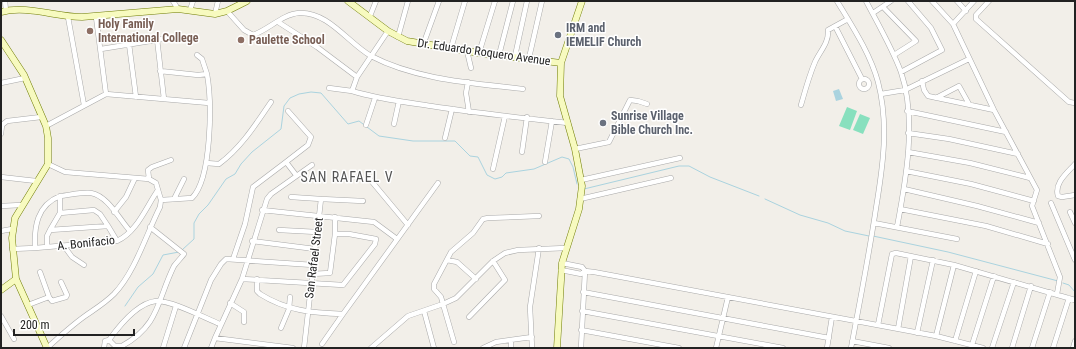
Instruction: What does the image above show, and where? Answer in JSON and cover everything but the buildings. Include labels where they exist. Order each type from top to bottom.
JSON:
[{"type":"main road","name":"Dr. Eduardo Roquero Avenue","points":[[348,1],[398,37],[423,45],[561,63]]},
{"type":"main road","points":[[557,348],[562,263],[574,226],[581,190],[575,149],[560,96],[561,63],[582,1]]},
{"type":"main road","points":[[3,12],[29,11],[68,17],[96,17],[178,9],[215,14],[227,11],[245,2]]},
{"type":"main road","points":[[1,40],[25,78],[46,126],[49,147],[48,164],[21,205],[15,218],[12,229],[12,249],[16,279],[47,348]]},
{"type":"main road","points":[[1,290],[16,279]]},
{"type":"street","points":[[3,12],[5,1]]},
{"type":"street","points":[[173,1],[178,9]]},
{"type":"street","points":[[190,10],[193,1]]},
{"type":"street","points":[[215,14],[218,1]]},
{"type":"street","points":[[370,16],[376,1]]},
{"type":"street","points":[[398,37],[408,1]]},
{"type":"street","points":[[423,45],[439,1]]},
{"type":"street","points":[[451,48],[465,1]]},
{"type":"street","points":[[479,53],[495,1]]},
{"type":"street","points":[[499,55],[513,1]]},
{"type":"street","points":[[515,56],[527,1]]},
{"type":"street","points":[[529,58],[542,1]]},
{"type":"street","points":[[837,1],[864,49],[878,81],[881,94],[885,153],[874,224],[851,348]]},
{"type":"street","points":[[866,1],[894,54],[901,72],[905,90],[908,152],[904,189],[897,227]]},
{"type":"street","points":[[873,13],[891,1]]},
{"type":"street","points":[[901,72],[942,50],[931,28],[908,1]]},
{"type":"street","points":[[932,1],[953,24],[994,110],[1037,190],[1032,206],[1060,278],[1058,294]]},
{"type":"street","points":[[957,1],[966,11]]},
{"type":"street","points":[[953,24],[974,1]]},
{"type":"street","points":[[989,1],[976,15],[976,19],[1069,102],[1075,103]]},
{"type":"street","points":[[883,7],[916,41],[894,54]]},
{"type":"street","points":[[227,11],[244,30],[253,35],[299,12],[312,14],[331,24],[371,56],[412,72],[468,82],[523,89]]},
{"type":"street","points":[[68,17],[84,105]]},
{"type":"street","points":[[96,17],[106,94]]},
{"type":"street","points":[[800,105],[815,62],[826,44],[828,30],[848,19]]},
{"type":"street","points":[[278,22],[318,47],[357,77]]},
{"type":"street","points":[[835,26],[862,80]]},
{"type":"street","points":[[352,91],[357,77],[388,31]]},
{"type":"street","points":[[101,49],[175,37]]},
{"type":"street","points":[[157,39],[164,99]]},
{"type":"street","points":[[129,44],[136,97]]},
{"type":"street","points":[[467,51],[471,68]]},
{"type":"street","points":[[161,200],[192,198],[198,192],[206,163],[210,103],[207,74],[202,60],[197,55]]},
{"type":"street","points":[[881,94],[905,90],[969,59]]},
{"type":"street","points":[[160,71],[198,75],[207,74]]},
{"type":"street","points":[[1,82],[25,78]]},
{"type":"street","points":[[862,80],[866,79],[869,83]]},
{"type":"street","points":[[862,80],[859,84],[861,88],[866,89],[869,83]]},
{"type":"street","points":[[869,83],[878,81]]},
{"type":"street","points":[[922,81],[926,94],[936,98],[994,110]]},
{"type":"street","points":[[468,82],[466,93],[469,112]]},
{"type":"street","points":[[936,98],[959,86],[969,104]]},
{"type":"street","points":[[329,88],[352,91],[375,98],[469,112],[568,122]]},
{"type":"street","points":[[46,126],[106,94],[210,103]]},
{"type":"street","points":[[366,124],[375,98]]},
{"type":"street","points":[[575,149],[609,142],[630,100],[647,104]]},
{"type":"street","points":[[394,124],[399,101]]},
{"type":"street","points":[[206,163],[219,164],[229,157],[254,127],[270,102]]},
{"type":"street","points":[[445,138],[452,109]]},
{"type":"street","points":[[233,259],[245,224],[253,187],[308,145],[311,137],[288,111]]},
{"type":"street","points":[[907,111],[1006,132]]},
{"type":"street","points":[[494,169],[505,116]]},
{"type":"street","points":[[1,134],[2,125],[7,122],[41,117]]},
{"type":"street","points":[[522,152],[527,117]]},
{"type":"street","points":[[545,162],[552,121]]},
{"type":"street","points":[[908,133],[949,139],[1018,154]]},
{"type":"street","points":[[908,152],[970,163],[1030,178]]},
{"type":"street","points":[[581,190],[680,158]]},
{"type":"street","points":[[148,179],[148,170],[171,160]]},
{"type":"street","points":[[286,162],[296,175]]},
{"type":"street","points":[[47,348],[68,329],[106,302],[114,294],[126,277],[160,207],[161,200],[156,183],[148,179],[65,172],[48,164]]},
{"type":"street","points":[[1074,195],[1062,198],[1058,196],[1057,193],[1058,184],[1075,164]]},
{"type":"street","points":[[211,348],[220,324],[242,279],[262,210],[270,194],[312,165]]},
{"type":"street","points":[[906,171],[972,184],[1034,200]]},
{"type":"street","points":[[1,177],[36,181]]},
{"type":"street","points":[[368,177],[408,225]]},
{"type":"street","points":[[114,212],[126,197],[135,178]]},
{"type":"street","points":[[581,190],[671,178]]},
{"type":"street","points":[[174,199],[184,179]]},
{"type":"street","points":[[322,344],[438,182]]},
{"type":"street","points":[[904,189],[977,206],[1039,223]]},
{"type":"street","name":"A. Bonifacio","points":[[12,249],[117,241],[130,231],[137,223],[158,190]]},
{"type":"street","points":[[35,248],[35,224],[47,203],[60,196],[90,193],[101,196],[107,200],[114,212],[130,231]]},
{"type":"street","points":[[48,247],[47,236],[60,212],[60,196]]},
{"type":"street","points":[[291,197],[363,201]]},
{"type":"street","name":"San Rafael Street","points":[[304,348],[321,199]]},
{"type":"street","points":[[1051,203],[1075,260]]},
{"type":"street","points":[[1,206],[21,205]]},
{"type":"street","points":[[900,209],[986,226],[1048,244]]},
{"type":"street","points":[[60,212],[94,210],[100,214],[117,241]]},
{"type":"street","points":[[262,210],[374,222],[397,239]]},
{"type":"street","points":[[1070,212],[1075,223]]},
{"type":"street","points":[[454,342],[443,304],[433,287],[451,252],[473,233],[483,220],[495,217],[538,216]]},
{"type":"street","points":[[312,274],[330,273],[335,234],[335,217]]},
{"type":"street","points":[[874,224],[957,239]]},
{"type":"street","points":[[50,230],[108,226]]},
{"type":"street","points":[[108,340],[116,346],[122,346],[127,344],[149,325],[161,302],[175,265],[184,254],[150,227]]},
{"type":"street","points":[[1,231],[12,229]]},
{"type":"street","points":[[279,230],[317,232]]},
{"type":"street","points":[[242,279],[343,285],[374,244],[376,239],[349,234],[335,234]]},
{"type":"street","points":[[252,241],[315,248]]},
{"type":"street","points":[[64,246],[68,253],[84,265]]},
{"type":"street","points":[[532,348],[532,289],[539,248]]},
{"type":"street","points":[[371,348],[408,316],[456,298],[493,261],[505,253],[539,248],[566,248]]},
{"type":"street","points":[[878,325],[892,254],[911,256],[954,265],[1031,286],[1075,300]]},
{"type":"street","points":[[898,329],[911,256]]},
{"type":"street","points":[[184,348],[211,280],[226,259],[247,259],[275,264],[313,266]]},
{"type":"street","points":[[447,260],[457,262],[476,279]]},
{"type":"street","points":[[917,333],[933,260]]},
{"type":"street","points":[[469,317],[505,280],[493,261]]},
{"type":"street","points":[[562,263],[582,267],[586,271],[936,336],[983,348]]},
{"type":"street","points":[[936,336],[954,265]]},
{"type":"street","points":[[561,270],[581,274],[586,271]]},
{"type":"street","points":[[581,348],[583,292],[586,271]]},
{"type":"street","points":[[955,340],[976,271]]},
{"type":"street","points":[[40,272],[49,297],[52,301],[66,297],[67,295],[61,282]]},
{"type":"street","points":[[972,346],[994,276]]},
{"type":"street","points":[[257,279],[257,291],[260,294],[289,309],[308,313],[343,314]]},
{"type":"street","points":[[992,348],[1014,282]]},
{"type":"street","points":[[1012,348],[1031,286]]},
{"type":"street","points":[[583,292],[829,338]]},
{"type":"street","points":[[1032,348],[1050,292]]},
{"type":"street","points":[[28,305],[49,297]]},
{"type":"street","points":[[280,328],[289,309],[290,297]]},
{"type":"street","points":[[716,348],[728,297]]},
{"type":"street","points":[[1053,348],[1069,298]]},
{"type":"street","points":[[104,348],[105,341],[108,340],[139,308],[150,303],[161,302],[176,306],[220,324]]},
{"type":"street","points":[[230,303],[244,312],[244,322]]},
{"type":"street","points":[[163,348],[176,306]]},
{"type":"street","points":[[424,311],[434,348]]},
{"type":"street","points":[[582,311],[783,348]]},
{"type":"street","points":[[1,316],[14,339]]},
{"type":"street","points":[[827,348],[832,317]]},
{"type":"street","points":[[581,330],[679,348]]},
{"type":"street","points":[[483,348],[496,342],[532,337]]},
{"type":"street","points":[[215,338],[292,348]]},
{"type":"street","points":[[511,340],[511,348]]},
{"type":"street","points":[[852,340],[871,346],[888,348]]},
{"type":"street","points":[[1073,348],[1075,341]]},
{"type":"green space","points":[[847,107],[857,111],[850,130],[839,126]]},
{"type":"green space","points":[[860,114],[870,118],[863,134],[853,130]]},
{"type":"water","points":[[839,89],[843,99],[836,101],[833,91]]},
{"type":"waterway","points":[[182,250],[194,239],[194,223],[199,214],[208,205],[226,179],[235,174],[241,164],[252,152],[281,129],[284,106],[290,98],[299,94],[311,92],[321,93],[348,124],[359,121],[379,136],[413,141],[455,141],[470,156],[478,157],[487,175],[495,179],[502,177],[506,173],[534,169],[562,157],[569,159],[573,167],[577,184]]},
{"type":"waterway","points":[[584,189],[679,166],[689,166],[710,177],[759,196]]},
{"type":"waterway","points":[[765,199],[800,215],[828,223],[845,231],[869,236]]},
{"type":"waterway","points":[[873,236],[948,252],[1058,281]]},
{"type":"waterway","points":[[125,306],[138,287],[153,274],[163,255],[179,252]]},
{"type":"waterway","points":[[1063,283],[1069,285],[1075,292]]},
{"type":"place","name":"Holy Family International College","points":[[90,31]]},
{"type":"place","name":"IRM and IEMELIF Church","points":[[558,35]]},
{"type":"place","name":"Paulette School","points":[[241,40]]},
{"type":"place","name":"Sunrise Village Bible Church Inc.","points":[[603,123]]},
{"type":"district","name":"SAN RAFAEL V","points":[[347,177]]}]
